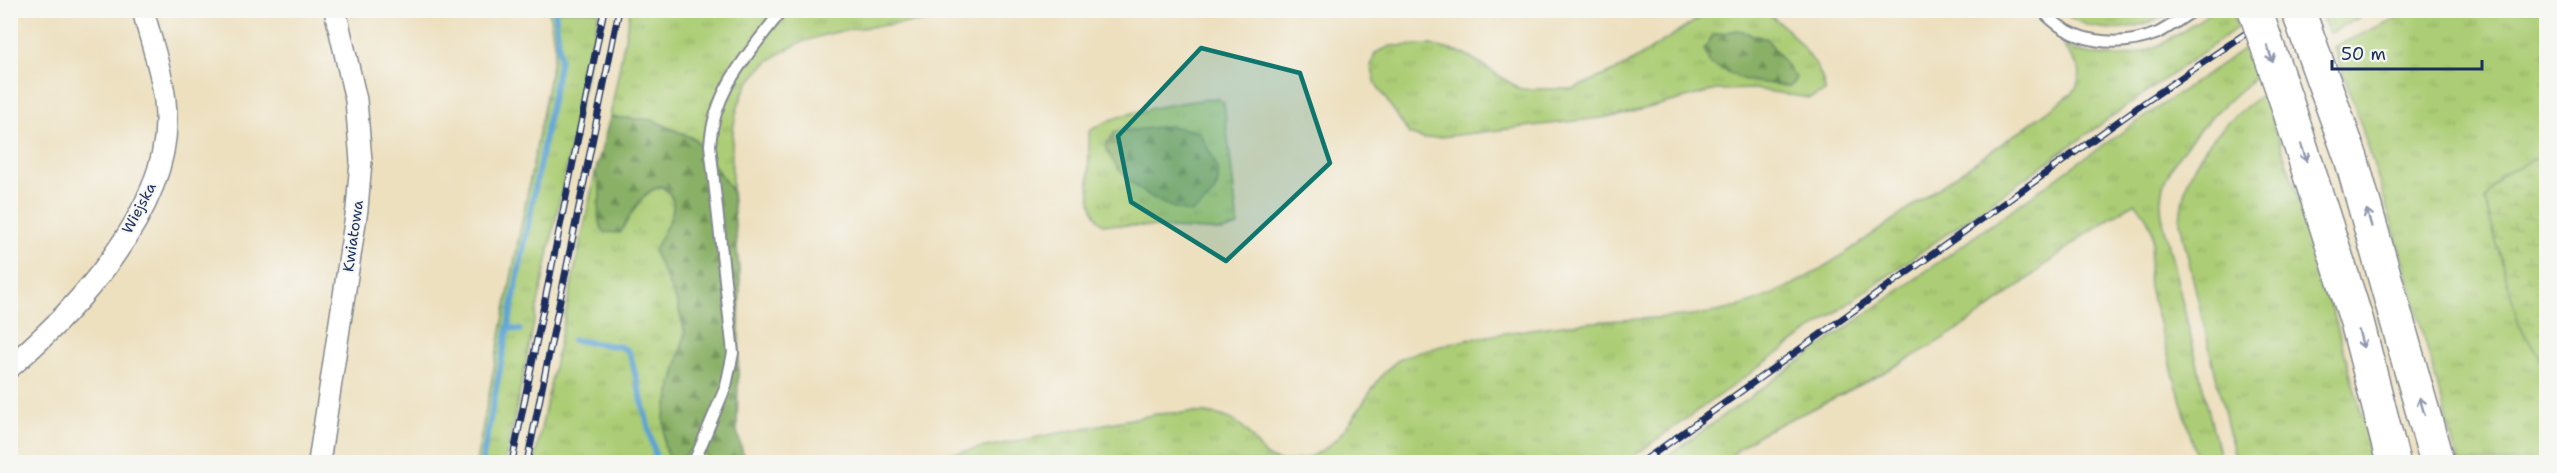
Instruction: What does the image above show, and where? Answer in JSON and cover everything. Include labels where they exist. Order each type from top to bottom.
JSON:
[{"type":"highway","points":[[2255,10],[2356,322],[2393,462]]},
{"type":"highway","points":[[2298,10],[2351,158],[2437,462]]},
{"type":"street","name":"Wiejska","points":[[10,367],[55,326],[95,278],[139,213],[159,169],[166,123],[166,103],[143,10]]},
{"type":"street","name":"Kwiatowa","points":[[319,462],[357,208],[361,161],[356,100],[335,10]]},
{"type":"lane","points":[[694,462],[726,386],[733,353],[710,145],[711,125],[721,95],[730,80],[782,10]]},
{"type":"lane","points":[[2042,10],[2054,24],[2078,35],[2105,43],[2135,40],[2160,32],[2194,10]]},
{"type":"highlighted area","points":[[1201,48],[1300,73],[1330,163],[1226,261],[1131,202],[1118,136]]},
{"type":"green space","points":[[1751,10],[1763,12],[1772,17],[1802,46],[1818,71],[1825,92],[1809,98],[1755,89],[1716,90],[1617,116],[1424,139],[1409,134],[1376,84],[1371,66],[1375,53],[1391,46],[1431,45],[1465,54],[1520,89],[1573,89],[1621,68],[1711,11]]},
{"type":"green space","points":[[2320,10],[2371,11],[2329,34]]},
{"type":"green space","points":[[549,11],[599,11],[505,462],[476,462],[555,49]]},
{"type":"green space","points":[[630,11],[1082,11],[966,15],[848,30],[802,42],[782,52],[763,66],[748,84],[737,109],[732,136],[732,191],[695,139],[652,120],[610,117]]},
{"type":"green space","points":[[2060,11],[2176,11],[2147,23],[2118,29],[2089,25],[2074,20]]},
{"type":"green space","points":[[2213,11],[2232,11],[2238,27],[1625,462],[908,462],[1157,414],[1188,413],[1210,414],[1230,419],[1246,430],[1260,449],[1271,458],[1291,461],[1313,455],[1331,444],[1345,429],[1381,377],[1394,363],[1409,355],[1456,342],[1532,329],[1716,312],[1769,296],[1794,284],[1865,240],[2073,93],[2080,73],[2076,63],[2063,46],[2087,53],[2126,56],[2160,45]]},
{"type":"green space","points":[[2411,11],[2546,11],[2546,462],[2458,462],[2385,201],[2334,47]]},
{"type":"green space","points":[[1737,30],[1767,39],[1796,78],[1790,87],[1745,80],[1710,64],[1704,49],[1713,35]]},
{"type":"green space","points":[[2245,48],[2256,77],[2202,127],[2178,157],[2169,172],[2161,199],[2164,226],[2221,462],[2198,462],[2149,287],[2149,262],[2153,244],[2151,227],[2136,203],[2095,228],[1961,327],[1878,375],[1756,437],[1726,462],[1659,462],[2083,159]]},
{"type":"green space","points":[[2263,94],[2323,277],[2374,462],[2236,462],[2180,223],[2182,202],[2188,182],[2205,149],[2231,120]]},
{"type":"green space","points":[[1217,98],[1224,103],[1238,226],[1222,231],[1103,224],[1097,217],[1090,195],[1089,132],[1115,118],[1132,113]]},
{"type":"green space","points":[[610,117],[652,120],[695,139],[732,191],[740,280],[737,431],[745,462],[709,462],[705,452],[693,448],[679,460],[669,458],[664,445],[664,417],[685,333],[677,302],[654,252],[671,218],[673,201],[669,193],[661,186],[654,189],[647,193],[637,205],[620,233],[604,232],[600,225],[600,190],[595,174]]},
{"type":"green space","points":[[1170,126],[1199,132],[1216,167],[1217,186],[1212,195],[1204,204],[1190,213],[1164,204],[1140,189],[1111,159],[1105,146],[1115,132]]},
{"type":"green space","points":[[2546,154],[2546,368],[2519,325],[2485,200],[2500,175]]},
{"type":"green space","points":[[595,174],[602,186],[598,209],[620,233],[637,205],[654,189],[661,186],[673,200],[668,227],[654,252],[677,302],[685,333],[664,417],[679,460],[693,448],[705,452],[709,462],[534,462]]},
{"type":"waterway","points":[[482,462],[560,59],[555,10]]},
{"type":"waterway","points":[[507,328],[520,330]]},
{"type":"waterway","points":[[573,340],[621,347],[628,351],[657,462]]},
{"type":"railway","points":[[512,462],[604,10]]},
{"type":"railway","points":[[527,462],[619,10]]},
{"type":"railway","points":[[1642,462],[2144,103],[2280,10]]}]
